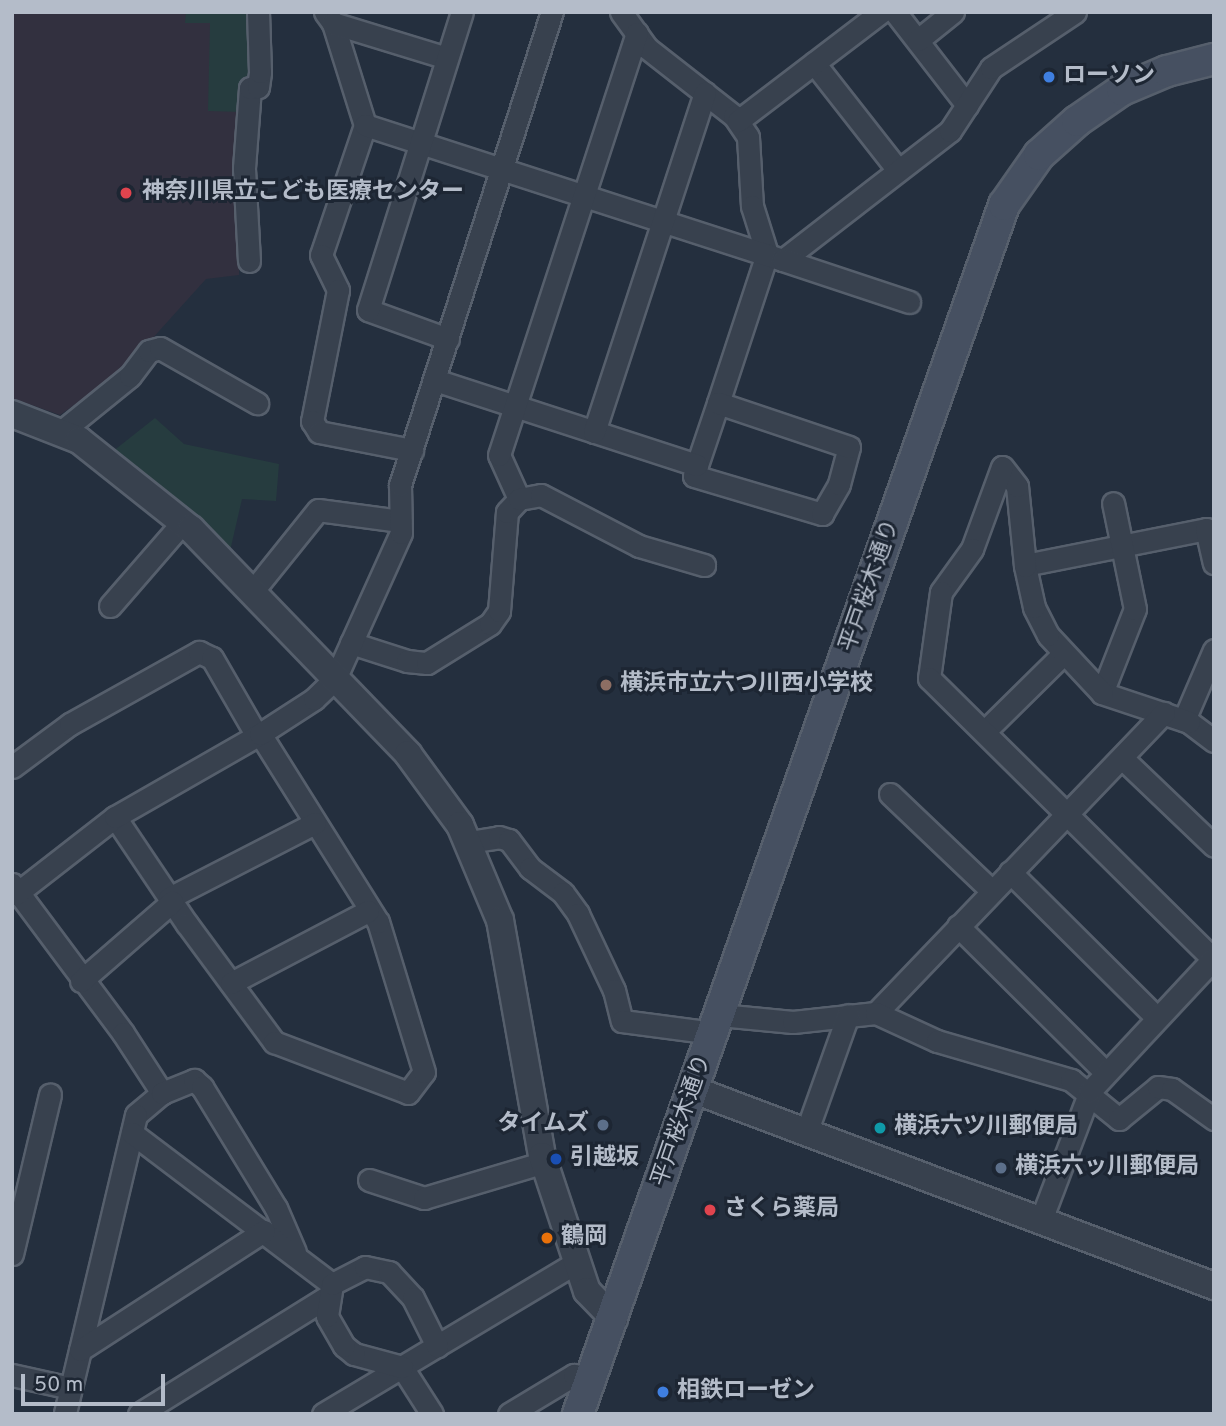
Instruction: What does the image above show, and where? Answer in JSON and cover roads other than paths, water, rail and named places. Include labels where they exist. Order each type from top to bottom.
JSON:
[{"type":"main road","name":"平戸桜木通り","points":[[578,1414],[614,1319],[1004,205],[1039,155],[1077,121],[1122,90],[1167,71],[1214,59]]},
{"type":"street","points":[[249,261],[244,168],[250,88],[258,87],[260,72],[258,12]]},
{"type":"street","points":[[448,339],[368,310],[462,12]]},
{"type":"street","points":[[162,1093],[123,1033],[81,981],[14,889],[114,817],[259,735],[314,699],[335,679],[401,533],[400,485],[552,12]]},
{"type":"street","points":[[621,12],[647,48],[738,121],[748,137],[752,206],[775,257]]},
{"type":"street","points":[[738,121],[881,12]]},
{"type":"street","points":[[895,12],[967,105]]},
{"type":"street","points":[[918,40],[953,12]]},
{"type":"street","points":[[718,403],[849,447],[839,484],[822,514],[694,476],[718,403],[775,257],[950,131],[991,68],[1075,12]]},
{"type":"street","points":[[329,18],[447,58]]},
{"type":"street","points":[[329,18],[365,125],[321,255],[338,290],[312,421],[319,432],[412,450]]},
{"type":"street","points":[[519,499],[499,455],[581,195],[637,33]]},
{"type":"street","points":[[814,63],[898,170]]},
{"type":"street","points":[[594,432],[705,93]]},
{"type":"street","points":[[365,125],[909,302]]},
{"type":"street","points":[[62,431],[130,376],[149,351],[160,348],[257,403]]},
{"type":"street","points":[[435,380],[697,465]]},
{"type":"street","points":[[12,414],[62,431],[183,522],[415,763],[468,842],[500,920],[545,1162],[587,1291],[614,1319]]},
{"type":"street","points":[[1041,1220],[1090,1091],[1213,959],[929,678],[941,592],[972,549],[1002,467],[1017,486],[1025,565],[1034,607],[1063,654],[1102,694],[1174,717],[1214,741]]},
{"type":"street","points":[[351,643],[407,662],[427,663],[490,624],[499,611],[507,512],[519,499],[541,495],[639,546],[704,565]]},
{"type":"street","points":[[1102,694],[1135,608],[1113,503]]},
{"type":"street","points":[[252,592],[318,510],[400,521]]},
{"type":"street","points":[[110,606],[183,522]]},
{"type":"street","points":[[1025,565],[1206,529],[1214,563]]},
{"type":"street","points":[[876,1013],[1122,758],[1174,717],[1214,650]]},
{"type":"street","points":[[12,767],[70,724],[199,652],[212,658],[368,911],[378,922],[424,1072],[408,1093],[274,1042],[170,900],[114,817]]},
{"type":"street","points":[[985,732],[1063,654]]},
{"type":"street","points":[[1122,758],[1214,846]]},
{"type":"street","points":[[890,794],[992,891]]},
{"type":"street","points":[[81,981],[170,900],[315,823]]},
{"type":"street","points":[[468,842],[499,836],[509,840],[530,868],[563,893],[578,914],[614,990],[622,1020],[717,1024],[793,1022],[876,1013],[937,1041],[1071,1080],[1090,1091],[1119,1119],[1158,1087],[1172,1089],[1214,1119]]},
{"type":"street","points":[[1010,872],[1157,1018]]},
{"type":"street","points":[[232,983],[368,911]]},
{"type":"street","points":[[958,926],[1105,1072]]},
{"type":"street","points":[[806,1133],[848,1015]]},
{"type":"street","points":[[65,1414],[136,1115],[162,1093],[194,1080],[202,1087],[276,1208],[296,1254]]},
{"type":"street","points":[[694,1090],[1214,1286]]},
{"type":"street","points":[[12,1254],[50,1094]]},
{"type":"street","points":[[132,1133],[296,1254],[329,1290],[332,1331],[344,1346],[354,1354],[402,1367],[432,1414]]},
{"type":"street","points":[[369,1180],[424,1198],[545,1162]]},
{"type":"street","points":[[80,1350],[264,1231]]},
{"type":"street","points":[[323,1414],[577,1262]]},
{"type":"street","points":[[139,1414],[365,1267],[389,1272],[413,1298],[437,1346]]},
{"type":"street","points":[[12,1375],[71,1388]]},
{"type":"street","points":[[509,1414],[574,1375],[592,1378]]},
{"type":"place","name":"ローソン","points":[[1049,77]]},
{"type":"place","name":"神奈川県立こども医療センター","points":[[126,193]]},
{"type":"place","name":"横浜市立六つ川西小学校","points":[[606,685]]},
{"type":"place","name":"タイムズ","points":[[603,1125]]},
{"type":"place","name":"横浜六ツ川郵便局","points":[[880,1128]]},
{"type":"place","name":"引越坂","points":[[556,1159]]},
{"type":"place","name":"横浜六ッ川郵便局","points":[[1001,1168]]},
{"type":"place","name":"さくら薬局","points":[[710,1210]]},
{"type":"place","name":"鶴岡","points":[[547,1238]]},
{"type":"place","name":"相鉄ローゼン","points":[[663,1392]]}]
